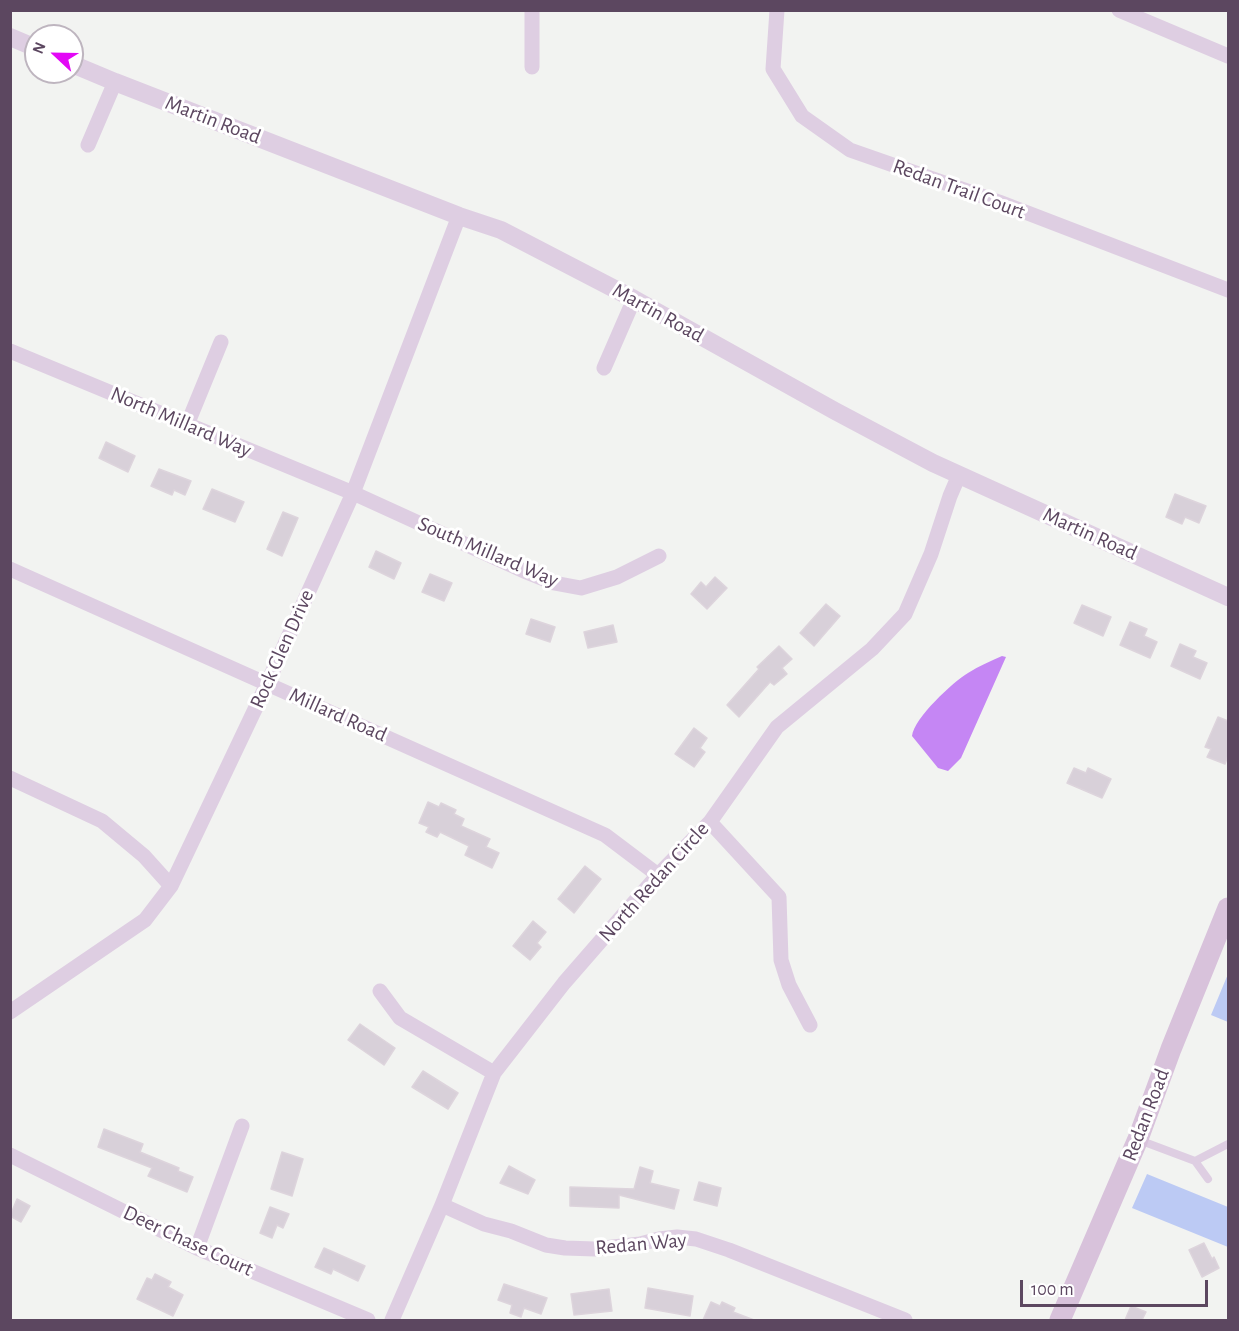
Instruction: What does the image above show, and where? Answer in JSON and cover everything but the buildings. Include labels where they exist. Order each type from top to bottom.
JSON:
[{"type":"main road","name":"Redan Road","points":[[1060,1320],[1138,1139],[1170,1049],[1228,908]]},
{"type":"street","points":[[532,10],[532,67]]},
{"type":"street","name":"Redan Trail Court","points":[[777,10],[773,69],[802,116],[850,150],[999,202],[1228,290]]},
{"type":"street","points":[[1119,10],[1228,56]]},
{"type":"street","name":"Martin Road","points":[[84,69],[459,216],[501,230],[634,298],[835,411],[959,476],[1228,597]]},
{"type":"street","points":[[88,145],[115,82]]},
{"type":"street","name":"Rock Glen Drive","points":[[10,1012],[145,920],[171,886],[267,684],[353,493],[459,216]]},
{"type":"street","points":[[604,368],[634,298]]},
{"type":"street","points":[[188,425],[221,342]]},
{"type":"street","name":"North Millard Way","points":[[10,351],[353,493]]},
{"type":"street","name":"North Redan Circle","points":[[392,1320],[442,1205],[494,1073],[564,983],[658,875],[710,822],[777,727],[872,649],[905,614],[931,554],[959,476]]},
{"type":"street","name":"South Millard Way","points":[[353,493],[524,572],[554,583],[581,588],[617,577],[659,556]]},
{"type":"street","name":"Millard Road","points":[[10,569],[605,835],[658,875]]},
{"type":"street","points":[[10,778],[102,821],[144,856],[171,886]]},
{"type":"street","points":[[710,822],[779,897],[781,960],[789,986],[810,1025]]},
{"type":"street","points":[[380,991],[400,1018],[494,1073]]},
{"type":"street","points":[[197,1248],[242,1126]]},
{"type":"street","name":"Deer Chase Court","points":[[10,1155],[197,1248],[368,1320]]},
{"type":"street","name":"Redan Way","points":[[442,1205],[484,1224],[511,1231],[537,1242],[565,1248],[595,1249],[640,1244],[658,1239],[696,1239],[905,1320]]},
{"type":"lane","points":[[1138,1139],[1195,1161],[1208,1179]]},
{"type":"lane","points":[[1195,1161],[1228,1144]]},
{"type":"shaded area","points":[[1002,656],[1006,657],[961,758],[948,771],[938,768],[912,736],[914,728],[935,701],[953,684],[972,670]]},
{"type":"shaded area","points":[[1228,974],[1228,1022],[1211,1015]]},
{"type":"shaded area","points":[[1147,1174],[1228,1207],[1228,1247],[1132,1208]]}]
